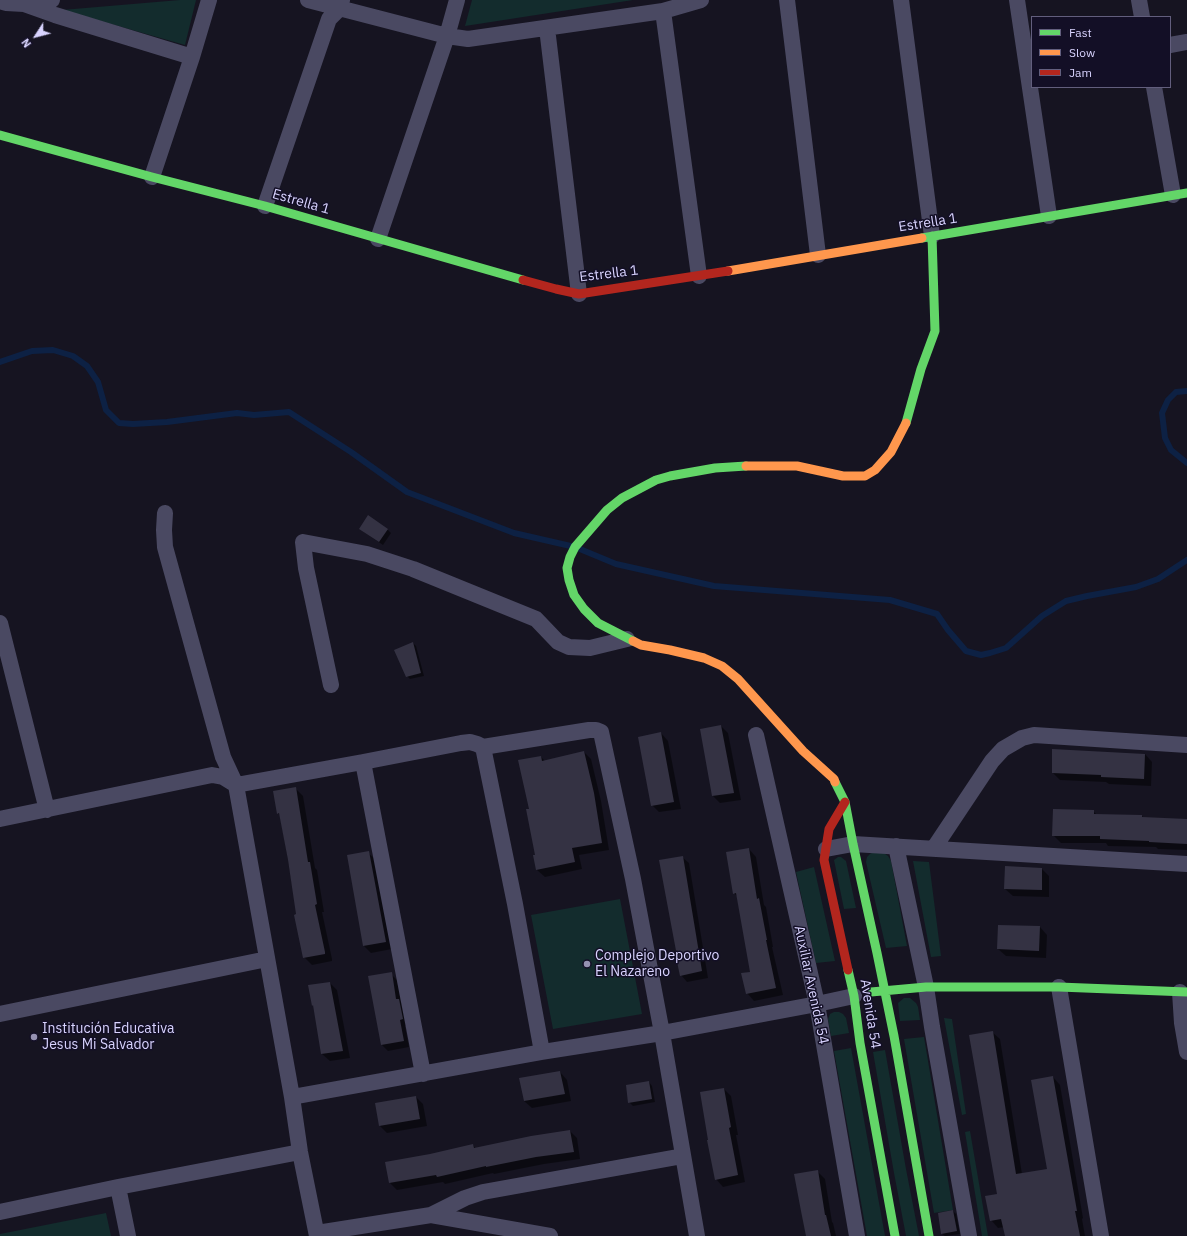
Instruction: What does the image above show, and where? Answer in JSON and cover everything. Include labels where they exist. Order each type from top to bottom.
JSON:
[{"type":"street","points":[[24,4],[52,0]]},
{"type":"street","points":[[152,177],[192,58],[209,0]]},
{"type":"street","points":[[308,0],[341,4],[447,36],[468,39],[663,11],[701,0]]},
{"type":"street","points":[[378,239],[447,36],[457,0]]},
{"type":"street","points":[[787,0],[818,255]]},
{"type":"street","points":[[901,0],[932,236]]},
{"type":"street","points":[[1017,0],[1049,216]]},
{"type":"street","points":[[1140,0],[1142,16]]},
{"type":"street","points":[[4,1],[24,4],[55,16],[192,58]]},
{"type":"street","points":[[265,206],[328,19],[341,4]]},
{"type":"street","points":[[663,11],[698,276]]},
{"type":"street","points":[[548,28],[579,294]]},
{"type":"street","points":[[1171,45],[1187,42]]},
{"type":"street","points":[[1154,88],[1180,194]]},
{"type":"street","name":"Estrella 1","points":[[0,135],[152,177],[265,206],[556,289],[579,294],[698,276],[1180,194]]},
{"type":"street","name":"Avenida 54","points":[[929,1236],[894,1036],[877,953],[852,844],[845,802],[834,779],[778,724],[738,679],[722,666],[704,658],[641,645],[627,639],[598,622],[584,609],[574,595],[567,568],[575,547],[607,510],[622,498],[656,480],[715,468],[756,465],[797,466],[843,476],[865,476],[875,470],[891,452],[908,420],[921,369],[935,331],[932,236]]},
{"type":"street","points":[[165,513],[165,547],[223,757],[236,785],[292,1097],[300,1152],[317,1234],[431,1215],[465,1198],[483,1192],[684,1156]]},
{"type":"street","points":[[331,685],[306,568],[303,542],[367,554],[413,570],[536,619],[558,642],[569,647],[590,648],[627,639]]},
{"type":"street","points":[[0,623],[47,810]]},
{"type":"street","points":[[0,819],[212,775],[223,777],[236,785],[461,743],[470,742],[483,747],[589,730],[601,732],[633,879],[698,1236]]},
{"type":"street","name":"Auxiliar Avenida 54","points":[[756,735],[817,1004],[857,1236]]},
{"type":"street","points":[[934,848],[992,761],[1003,749],[1022,738],[1034,735],[1187,745]]},
{"type":"street","points":[[483,747],[515,904],[542,1052]]},
{"type":"street","points":[[363,762],[423,1074]]},
{"type":"street","name":"Avenida 54","points":[[845,802],[829,829],[824,860],[854,996],[860,1043],[895,1236]]},
{"type":"street","points":[[826,849],[852,844],[1187,864]]},
{"type":"street","points":[[896,846],[926,988],[969,1236]]},
{"type":"street","points":[[0,1014],[267,960]]},
{"type":"street","points":[[292,1097],[542,1052],[662,1033],[884,990],[926,988],[1059,987],[1184,992],[1182,1023],[1187,1052]]},
{"type":"street","points":[[1059,987],[1101,1236]]},
{"type":"street","points":[[0,1212],[118,1187],[300,1152]]},
{"type":"street","points":[[118,1187],[128,1236]]},
{"type":"street","points":[[431,1215],[550,1236]]},
{"type":"green space","points":[[196,0],[185,45],[62,10]]},
{"type":"green space","points":[[472,0],[633,0],[465,26]]},
{"type":"green space","points":[[875,851],[884,853],[891,861],[907,946],[886,948],[866,862],[867,857]]},
{"type":"green space","points":[[841,857],[846,861],[856,908],[844,909],[834,860]]},
{"type":"green space","points":[[913,861],[929,862],[941,956],[931,957]]},
{"type":"green space","points":[[814,867],[835,961],[816,963],[796,872]]},
{"type":"green space","points":[[620,899],[642,1014],[553,1029],[531,915]]},
{"type":"green space","points":[[904,998],[910,998],[916,1003],[920,1020],[900,1021],[898,1003]]},
{"type":"green space","points":[[834,1012],[843,1014],[846,1018],[849,1033],[831,1036],[828,1019],[830,1014]]},
{"type":"green space","points":[[944,1018],[952,1019],[966,1114],[962,1115]]},
{"type":"green space","points":[[924,1037],[953,1210],[934,1213],[904,1039]]},
{"type":"green space","points":[[851,1048],[885,1236],[867,1236],[834,1051]]},
{"type":"green space","points":[[885,1050],[919,1236],[906,1236],[894,1173],[873,1052]]},
{"type":"green space","points":[[970,1131],[988,1236],[982,1236],[965,1132]]},
{"type":"green space","points":[[106,1213],[111,1236],[0,1236],[0,1234]]},
{"type":"building","points":[[368,515],[388,529],[379,542],[359,529]]},
{"type":"building","points":[[413,642],[421,673],[406,677],[394,650]]},
{"type":"building","points":[[721,725],[734,793],[712,796],[700,729]]},
{"type":"building","points":[[661,732],[674,802],[651,806],[638,737]]},
{"type":"building","points":[[1052,749],[1145,754],[1144,779],[1052,773]]},
{"type":"building","points":[[584,751],[594,793],[602,843],[572,848],[575,862],[536,870],[533,855],[535,855],[526,809],[529,809],[518,760],[541,756],[542,761]]},
{"type":"building","points":[[296,787],[308,862],[310,862],[317,904],[315,905],[325,952],[325,954],[303,958],[294,915],[296,914],[288,860],[273,791]]},
{"type":"building","points":[[1053,809],[1094,810],[1094,814],[1142,815],[1142,817],[1187,819],[1187,844],[1100,839],[1100,836],[1052,836]]},
{"type":"building","points":[[749,848],[757,899],[759,898],[776,988],[746,994],[741,973],[750,972],[736,893],[733,894],[726,852]]},
{"type":"building","points":[[369,851],[386,942],[363,946],[347,855]]},
{"type":"building","points":[[683,856],[702,971],[680,976],[659,860]]},
{"type":"building","points":[[1005,866],[1042,868],[1042,890],[1004,889]]},
{"type":"building","points":[[998,925],[1040,926],[1039,951],[997,949]]},
{"type":"building","points":[[392,972],[396,999],[399,999],[403,1019],[400,1020],[404,1041],[381,1045],[368,976]]},
{"type":"building","points":[[330,982],[343,1051],[321,1054],[313,1005],[312,1006],[308,985]]},
{"type":"building","points":[[993,1031],[1016,1174],[1047,1169],[1031,1080],[1053,1076],[1077,1211],[1075,1211],[1080,1236],[1005,1236],[1001,1219],[990,1221],[985,1196],[997,1194],[969,1035]]},
{"type":"building","points":[[560,1071],[565,1094],[524,1101],[519,1078]]},
{"type":"building","points":[[649,1081],[652,1099],[628,1103],[626,1085]]},
{"type":"building","points":[[724,1088],[731,1127],[729,1128],[738,1175],[715,1180],[700,1092]]},
{"type":"building","points":[[416,1096],[420,1119],[379,1126],[375,1103]]},
{"type":"building","points":[[570,1130],[574,1152],[486,1166],[437,1177],[436,1175],[389,1183],[385,1162],[473,1144],[474,1148],[531,1136]]},
{"type":"building","points":[[818,1170],[825,1215],[831,1236],[806,1236],[801,1211],[794,1174]]},
{"type":"building","points":[[953,1210],[957,1231],[941,1234],[938,1213]]},
{"type":"waterway","points":[[0,362],[32,351],[53,350],[73,356],[87,366],[98,382],[106,410],[119,423],[133,424],[167,422],[237,413],[254,415],[289,412],[351,452],[407,492],[514,533],[575,547],[616,564],[714,586],[890,600],[937,614],[948,630],[966,651],[981,655],[1006,648],[1042,616],[1066,601],[1136,587],[1158,579],[1187,560]]},
{"type":"waterway","points":[[1187,391],[1176,392],[1168,400],[1162,413],[1165,438],[1171,450],[1187,463]]},
{"type":"traffic: fast","points":[[0,135],[152,177],[265,206],[523,280]]},
{"type":"traffic: fast","points":[[922,238],[1187,193]]},
{"type":"traffic: fast","points":[[906,423],[921,369],[935,331],[932,236]]},
{"type":"traffic: fast","points":[[633,641],[598,623],[584,609],[574,595],[567,568],[575,547],[607,510],[622,498],[656,480],[715,468],[746,466]]},
{"type":"traffic: fast","points":[[835,782],[845,802],[877,953],[894,1036],[929,1236]]},
{"type":"traffic: fast","points":[[848,970],[854,996],[860,1043],[895,1236]]},
{"type":"traffic: fast","points":[[871,992],[926,987],[1059,987],[1187,992]]},
{"type":"traffic: slow","points":[[728,271],[922,238]]},
{"type":"traffic: slow","points":[[746,466],[797,466],[843,476],[865,476],[875,470],[891,452],[906,423]]},
{"type":"traffic: slow","points":[[633,641],[641,645],[704,658],[722,666],[738,679],[803,751],[834,779],[835,782]]},
{"type":"traffic: jam","points":[[523,280],[579,294],[728,271]]},
{"type":"traffic: jam","points":[[845,802],[829,829],[824,860],[848,970]]},
{"type":"place","name":"Complejo Deportivo El Nazareno","points":[[587,964]]},
{"type":"place","name":"Institución Educativa Jesus Mi Salvador","points":[[34,1037]]}]
